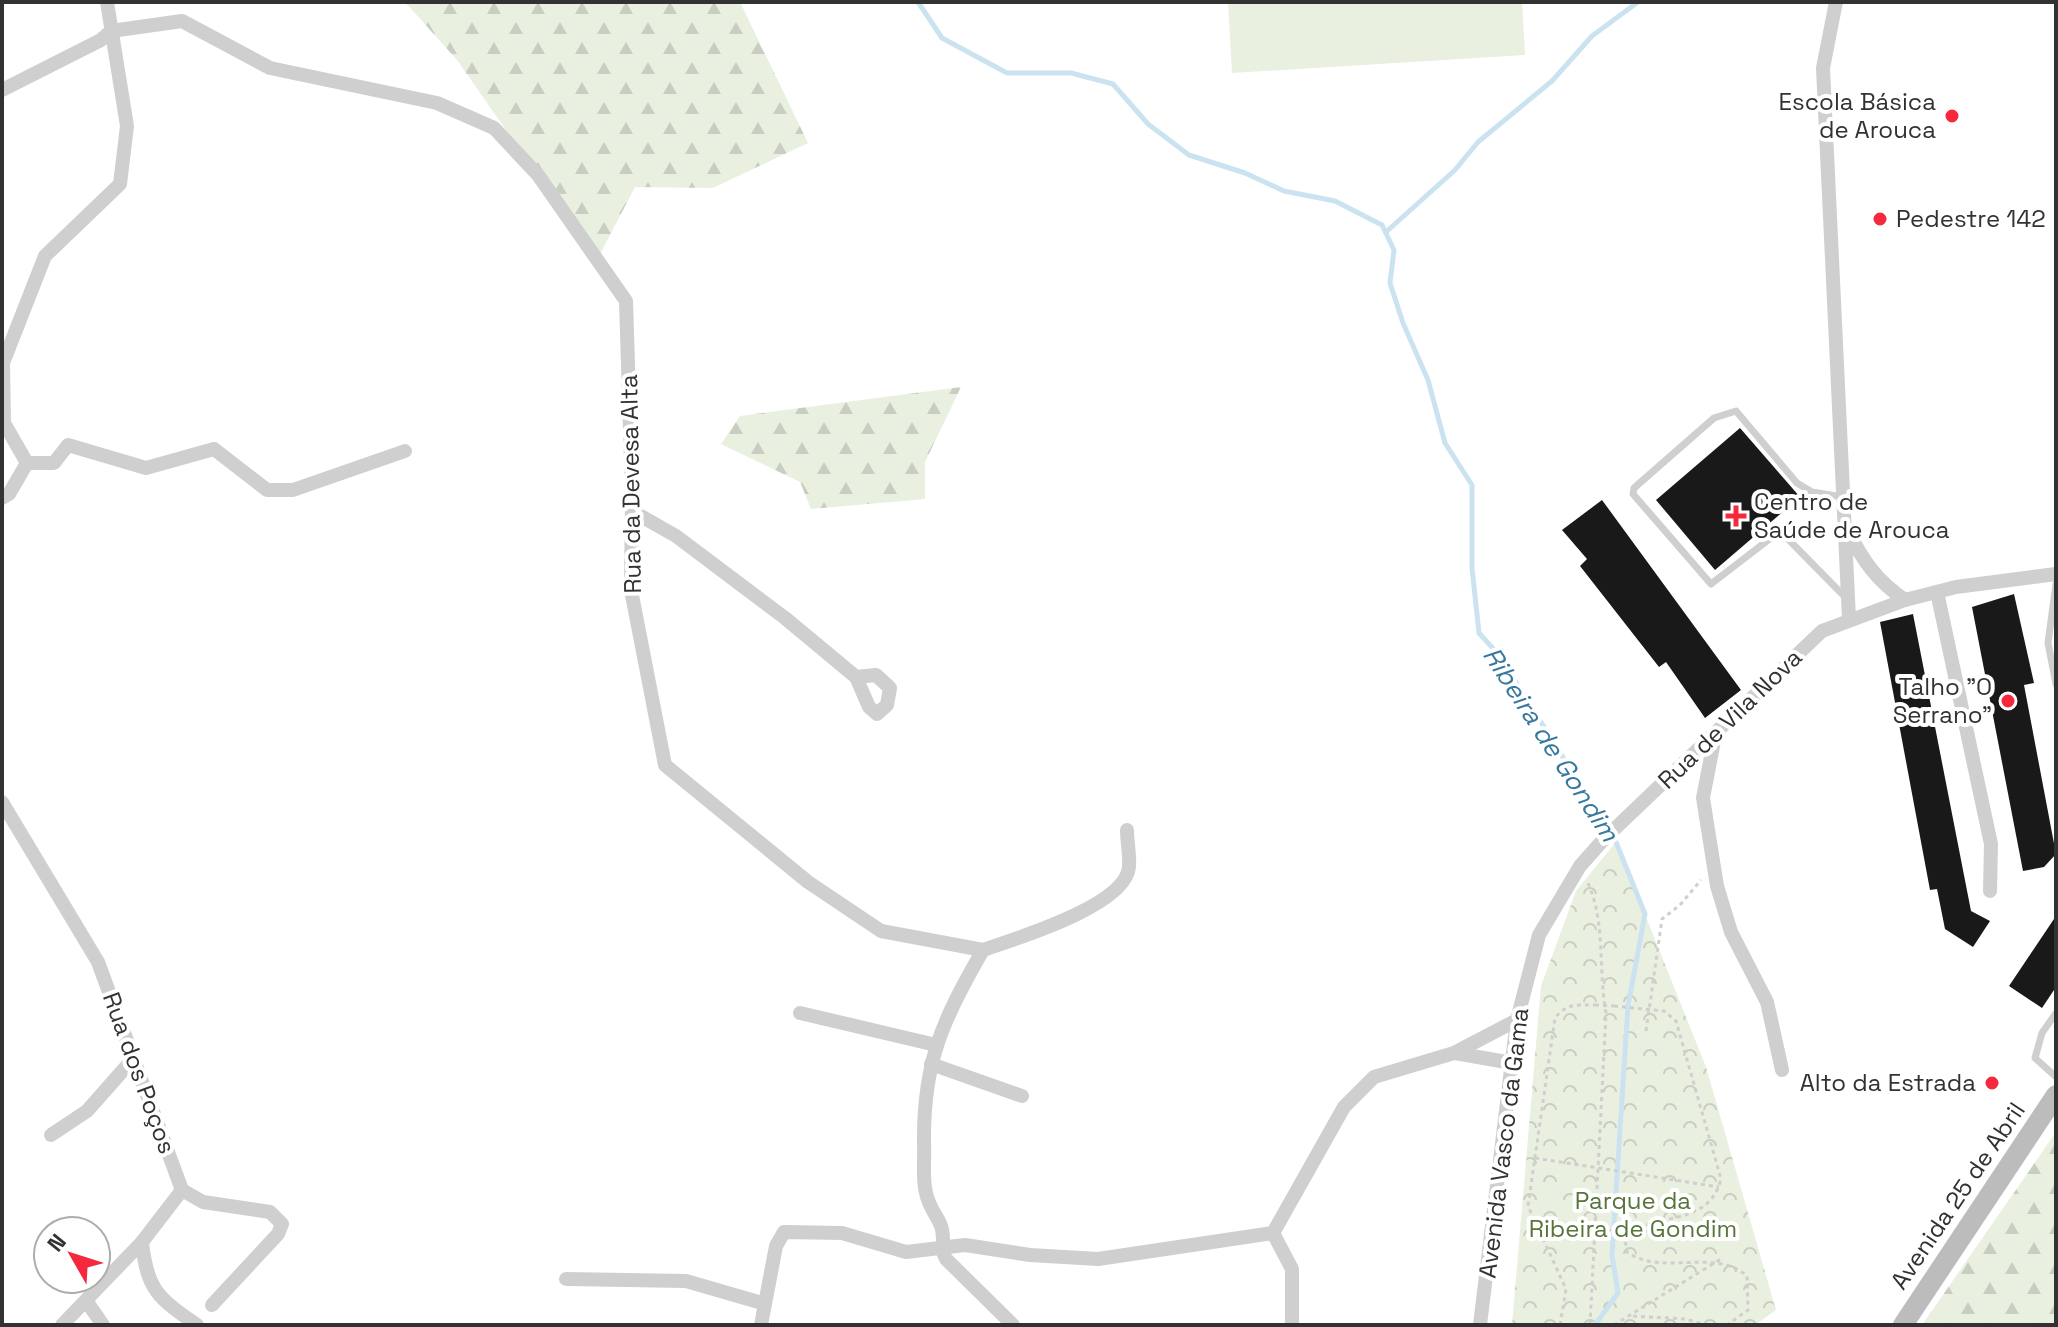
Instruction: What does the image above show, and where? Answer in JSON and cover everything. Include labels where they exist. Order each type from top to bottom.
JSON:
[{"type":"main road","name":"Avenida 25 de Abril","points":[[1903,1325],[2056,1095]]},
{"type":"street","points":[[27,463],[4,423],[3,363],[45,256],[120,184],[127,126],[107,2]]},
{"type":"street","points":[[1836,2],[1823,68],[1849,619]]},
{"type":"street","name":"Rua da Devesa Alta","points":[[2,90],[101,40],[111,31],[182,21],[270,68],[437,103],[494,128],[538,175],[626,301],[631,590],[665,765],[694,793],[731,816],[808,882],[881,931],[983,950]]},
{"type":"street","points":[[27,463],[54,463],[68,445],[146,468],[214,449],[267,490],[293,490],[405,451]]},
{"type":"street","points":[[2,498],[9,494],[27,463]]},
{"type":"street","points":[[632,511],[676,536],[856,677]]},
{"type":"street","points":[[1845,526],[1864,563],[1881,584],[1905,600]]},
{"type":"street","name":"Rua de Vila Nova","points":[[1604,839],[1822,631],[1905,600],[1937,592],[2056,574]]},
{"type":"street","points":[[1937,592],[1991,844],[1990,891]]},
{"type":"street","points":[[1715,736],[1703,798],[1713,865],[1731,932],[1767,1002],[1782,1070]]},
{"type":"street","name":"Rua dos Poços","points":[[2,802],[98,962],[182,1190]]},
{"type":"street","points":[[1013,1325],[946,1259],[942,1250],[945,1231],[926,1194],[924,1107],[931,1064],[947,1012],[983,950],[1061,922],[1095,904],[1120,885],[1129,869],[1127,830]]},
{"type":"street","name":"Avenida Vasco da Gama","points":[[1480,1325],[1517,1020],[1539,935],[1580,866],[1604,839]]},
{"type":"street","points":[[800,1013],[936,1045]]},
{"type":"street","points":[[761,1325],[762,1303],[776,1246],[784,1232],[842,1233],[906,1252],[965,1245],[1030,1255],[1098,1259],[1273,1233],[1305,1182],[1344,1107],[1374,1077],[1454,1053],[1517,1020]]},
{"type":"street","points":[[1454,1053],[1512,1063]]},
{"type":"street","points":[[51,1135],[87,1111],[133,1059]]},
{"type":"street","points":[[931,1064],[1022,1096]]},
{"type":"street","points":[[62,1325],[142,1242],[182,1190],[203,1202],[270,1212],[282,1224],[278,1234],[212,1305]]},
{"type":"street","points":[[1273,1233],[1292,1269],[1292,1325]]},
{"type":"street","points":[[142,1242],[146,1279],[171,1307],[197,1325]]},
{"type":"street","points":[[566,1279],[686,1281],[762,1303]]},
{"type":"street","points":[[87,1302],[103,1325]]},
{"type":"lane","points":[[1843,497],[1812,492],[1797,483],[1736,411],[1729,410],[1714,418],[1634,488],[1633,494],[1711,584],[1776,534],[1786,537],[1848,600]]},
{"type":"lane","points":[[2039,576],[2054,588],[2054,613],[2048,643],[2056,684]]},
{"type":"lane","points":[[2056,1013],[2035,1050],[2035,1058],[2056,1077]]},
{"type":"path","points":[[1646,1031],[1662,919],[1680,905],[1713,865]]},
{"type":"path","points":[[1580,866],[1592,894],[1606,1013],[1590,1325]]},
{"type":"path","points":[[1560,1325],[1566,1289],[1528,1206],[1555,1018],[1573,1004],[1640,1006],[1664,1011],[1676,1021],[1721,1179],[1717,1194],[1693,1213],[1631,1231],[1625,1240],[1627,1252],[1637,1259],[1733,1264],[1747,1276],[1750,1296],[1748,1310],[1727,1325]]},
{"type":"path","points":[[1535,1158],[1719,1187]]},
{"type":"path","points":[[1616,1325],[1721,1259]]},
{"type":"path","points":[[1616,1325],[1637,1314],[1707,1325]]},
{"type":"green space","points":[[405,2],[740,2],[808,143],[713,188],[635,187],[597,260],[457,60]]},
{"type":"green space","points":[[1228,2],[1522,2],[1525,55],[1232,73]]},
{"type":"green space","points":[[961,387],[925,462],[925,499],[811,509],[800,482],[721,444],[740,416]]},
{"type":"green space","name":"Parque da Ribeira de Gondim","points":[[1616,842],[1706,1067],[1776,1310],[1755,1325],[1512,1325],[1541,986],[1576,891]]},
{"type":"green space","points":[[2056,1132],[2056,1325],[1922,1325]]},
{"type":"building","name":"Centro de Saúde de Arouca","points":[[1740,428],[1800,497],[1715,570],[1656,500]]},
{"type":"building","points":[[1602,500],[1741,690],[1705,718],[1666,662],[1659,667],[1580,566],[1587,559],[1562,530]]},
{"type":"building","points":[[2014,594],[2034,683],[2024,685],[2056,854],[2044,867],[2023,871],[1972,607]]},
{"type":"building","points":[[1913,614],[1971,911],[1990,921],[1973,947],[1945,929],[1937,889],[1930,890],[1880,622]]},
{"type":"building","points":[[2056,916],[2056,987],[2042,1008],[2009,986]]},
{"type":"waterway","name":"Ribeira de Gondim","points":[[918,2],[942,38],[1007,73],[1071,73],[1113,84],[1148,124],[1189,155],[1245,173],[1284,191],[1335,201],[1382,225],[1394,250],[1390,283],[1403,323],[1428,380],[1445,443],[1472,485],[1472,568],[1479,633],[1499,655],[1616,842],[1645,914],[1628,1006],[1612,1255],[1618,1293],[1595,1325]]},
{"type":"waterway","points":[[1386,232],[1455,170],[1478,142],[1552,81],[1592,36],[1638,2]]},
{"type":"place","name":"Escola Básica de Arouca","points":[[1952,116]]},
{"type":"place","name":"Pedestre 142","points":[[1880,219]]},
{"type":"place","name":"Centro de Saúde de Arouca","points":[[1736,516]]},
{"type":"place","name":"Talho \"O Serrano\"","points":[[2008,701]]},
{"type":"place","name":"Alto da Estrada","points":[[1992,1083]]}]
